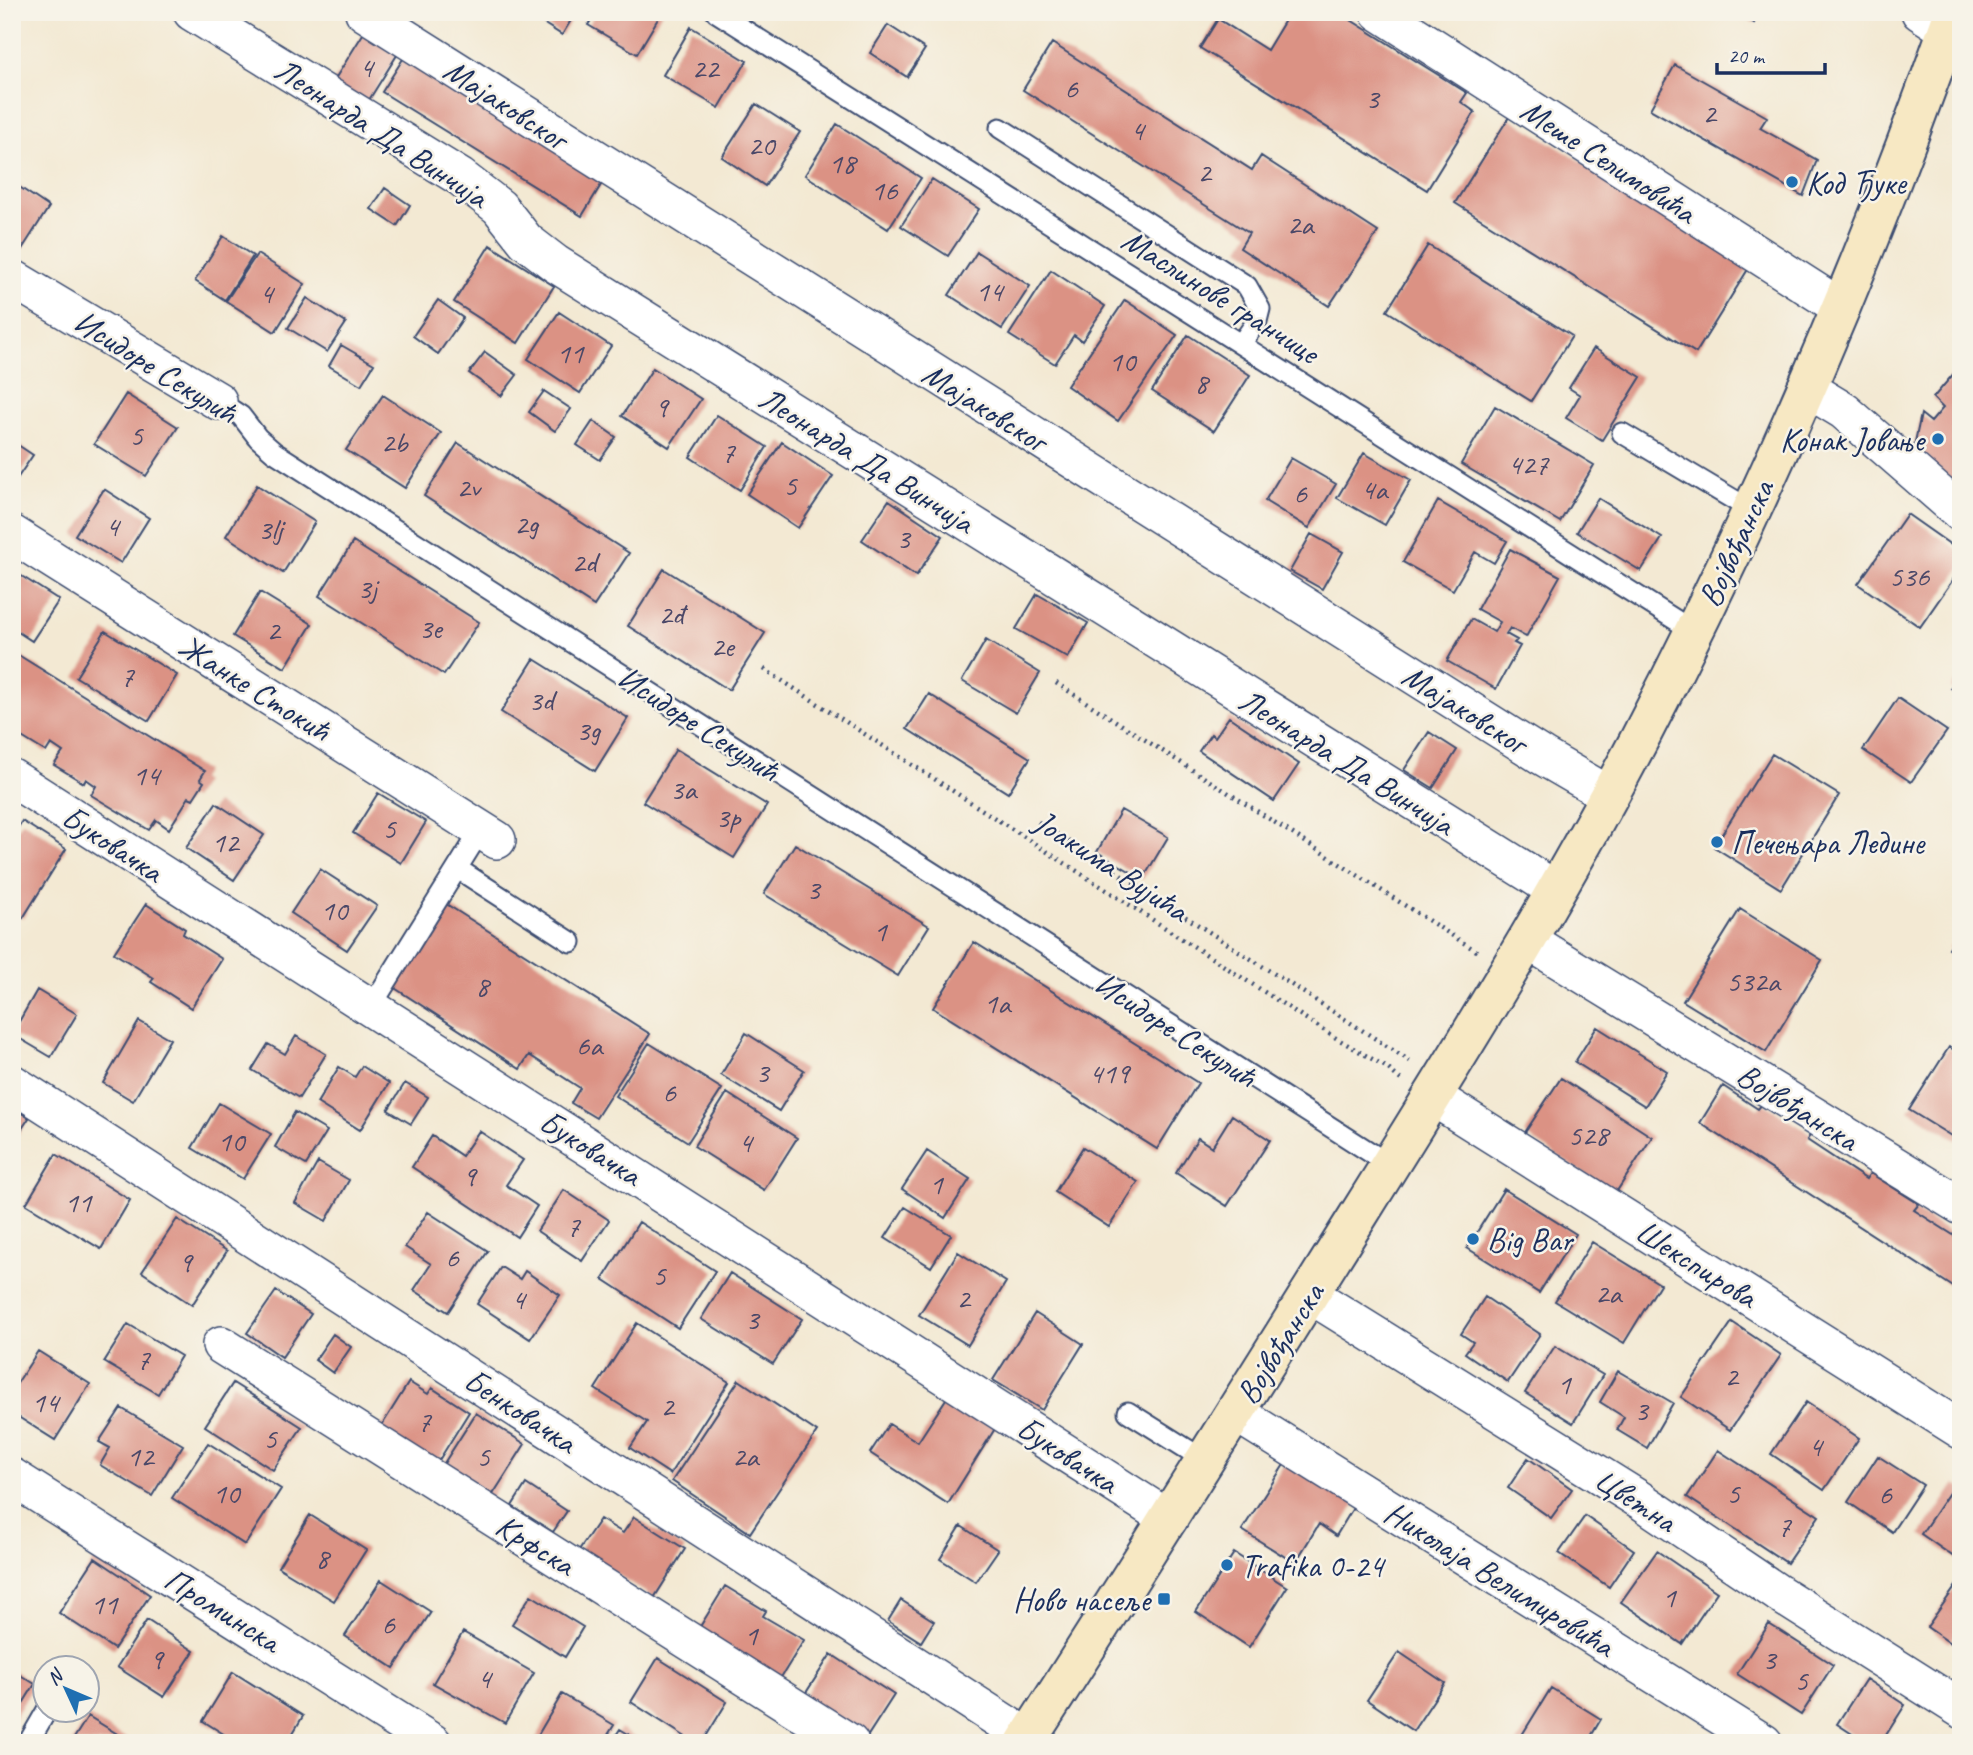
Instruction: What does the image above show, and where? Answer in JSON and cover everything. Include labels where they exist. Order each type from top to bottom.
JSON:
[{"type":"main road","name":"Војвођанска","points":[[1027,1740],[1206,1461],[1434,1096],[1518,956],[1609,795],[1693,631],[1806,388],[1840,307],[1941,18]]},
{"type":"street","name":"Леонарда Да Винчија","points":[[192,12],[460,177],[499,207],[526,241],[556,264],[1556,890]]},
{"type":"street","name":"Мајаковског","points":[[364,12],[1483,719],[1609,795]]},
{"type":"street","name":"Меше Селимовића","points":[[1378,12],[1840,307]]},
{"type":"street","name":"Исидоре Секулић","points":[[12,278],[218,401]]},
{"type":"street","points":[[1806,388],[1844,411],[1961,513]]},
{"type":"street","name":"Жанке Стокић","points":[[12,534],[489,835]]},
{"type":"street","name":"Буковачка","points":[[12,778],[1169,1518]]},
{"type":"street","name":"Војвођанска","points":[[1518,956],[1961,1206]]},
{"type":"street","name":"Бенковачка","points":[[12,1083],[1027,1740]]},
{"type":"street","name":"Шекспирова","points":[[1434,1096],[1961,1430]]},
{"type":"street","name":"Цветна","points":[[1309,1294],[1640,1500],[1778,1593],[1961,1709]]},
{"type":"street","name":"Крфска","points":[[221,1345],[850,1743]]},
{"type":"street","name":"Николаја Велимировића","points":[[1236,1413],[1764,1743]]},
{"type":"street","name":"Проминска","points":[[12,1477],[433,1743]]},
{"type":"lane","name":"Маслинове гранчице","points":[[716,12],[1693,631]]},
{"type":"lane","points":[[1000,128],[1247,286],[1256,297],[1260,309],[1257,321],[1241,344]]},
{"type":"lane","name":"Исидоре Секулић","points":[[218,401],[241,416],[258,438],[274,452],[1390,1165]]},
{"type":"lane","points":[[1622,433],[1751,510]]},
{"type":"lane","points":[[371,1007],[458,869],[489,835]]},
{"type":"lane","points":[[458,869],[571,942]]},
{"type":"lane","points":[[1128,1412],[1206,1461]]},
{"type":"lane","points":[[28,1743],[39,1724]]},
{"type":"path","name":"Јоакима Вујића","points":[[764,669],[1319,1027],[1386,1067],[1409,1087],[1434,1096]]},
{"type":"path","points":[[1056,683],[1518,956]]},
{"type":"path","points":[[1038,822],[1434,1096]]},
{"type":"building","points":[[543,12],[576,12],[562,35],[543,23],[548,15]]},
{"type":"building","points":[[596,12],[662,12],[637,54],[588,25]]},
{"type":"building","points":[[1290,12],[1338,12],[1467,93],[1461,102],[1475,112],[1427,190],[1200,48],[1218,19],[1267,50]]},
{"type":"building","points":[[1737,12],[1760,12],[1754,23]]},
{"type":"building","points":[[888,25],[925,49],[907,77],[870,53]]},
{"type":"building","points":[[368,26],[402,47],[364,108],[330,87]]},
{"type":"building","points":[[691,27],[747,61],[719,108],[663,75]]},
{"type":"building","points":[[1052,43],[1252,170],[1261,156],[1378,232],[1329,306],[1240,248],[1249,233],[1023,90]]},
{"type":"building","points":[[408,51],[607,175],[582,216],[382,92]]},
{"type":"building","points":[[1675,65],[1767,117],[1760,128],[1817,160],[1803,196],[1650,109]]},
{"type":"building","points":[[756,104],[800,132],[765,186],[722,157]]},
{"type":"building","points":[[1509,117],[1750,266],[1696,353],[1455,203]]},
{"type":"building","points":[[837,124],[921,178],[888,229],[805,175]]},
{"type":"building","points":[[932,179],[979,209],[948,256],[901,226]]},
{"type":"building","points":[[12,182],[49,207],[17,257],[12,254]]},
{"type":"building","points":[[385,188],[410,205],[397,226],[371,209]]},
{"type":"building","points":[[223,236],[253,256],[225,300],[195,281]]},
{"type":"building","points":[[490,245],[554,286],[518,343],[454,302]]},
{"type":"building","points":[[1428,245],[1572,336],[1531,401],[1387,311]]},
{"type":"building","points":[[977,252],[1030,286],[1002,329],[949,295]]},
{"type":"building","points":[[257,254],[305,284],[275,332],[226,301]]},
{"type":"building","points":[[1051,270],[1105,306],[1082,341],[1074,335],[1055,364],[1009,335]]},
{"type":"building","points":[[307,298],[346,323],[327,352],[288,328]]},
{"type":"building","points":[[438,300],[463,318],[438,354],[413,336]]},
{"type":"building","points":[[1125,300],[1177,335],[1118,421],[1067,386]]},
{"type":"building","points":[[559,312],[611,346],[580,393],[528,359]]},
{"type":"building","points":[[1188,335],[1250,375],[1214,431],[1152,391]]},
{"type":"building","points":[[341,345],[374,364],[361,385],[329,366]]},
{"type":"building","points":[[1594,348],[1641,377],[1602,440],[1566,418],[1580,395],[1569,388]]},
{"type":"building","points":[[485,352],[517,375],[501,396],[469,373]]},
{"type":"building","name":"Конак Јовање","points":[[1961,365],[1961,504],[1912,456],[1921,414],[1931,422],[1943,408],[1933,398]]},
{"type":"building","points":[[653,368],[701,399],[669,447],[622,416]]},
{"type":"building","points":[[544,391],[571,409],[555,431],[529,412]]},
{"type":"building","points":[[126,394],[178,427],[146,476],[94,444]]},
{"type":"building","points":[[383,395],[441,433],[405,488],[346,450]]},
{"type":"building","points":[[1495,406],[1594,465],[1560,522],[1461,464]]},
{"type":"building","points":[[717,415],[767,447],[740,490],[690,457]]},
{"type":"building","points":[[593,421],[616,437],[600,460],[577,445]]},
{"type":"building","points":[[12,441],[33,455],[12,486]]},
{"type":"building","points":[[782,442],[833,476],[798,528],[747,494]]},
{"type":"building","points":[[458,443],[629,553],[594,606],[424,496]]},
{"type":"building","points":[[1364,453],[1411,480],[1385,525],[1337,498]]},
{"type":"building","points":[[1291,458],[1336,484],[1309,528],[1265,501]]},
{"type":"building","points":[[257,485],[315,522],[283,573],[226,536]]},
{"type":"building","points":[[104,489],[149,518],[121,563],[75,535]]},
{"type":"building","points":[[1598,498],[1662,538],[1641,571],[1577,532]]},
{"type":"building","points":[[889,500],[943,536],[916,576],[862,540]]},
{"type":"building","points":[[1438,501],[1507,541],[1494,563],[1475,552],[1453,590],[1403,562]]},
{"type":"building","points":[[1907,514],[1961,552],[1961,568],[1920,627],[1858,584]]},
{"type":"building","points":[[1311,534],[1343,552],[1322,589],[1290,571]]},
{"type":"building","points":[[353,542],[479,622],[444,675],[319,596]]},
{"type":"building","points":[[1510,549],[1560,576],[1526,637],[1510,628],[1506,634],[1517,640],[1514,643],[1520,646],[1496,689],[1447,661],[1471,619],[1494,632],[1500,622],[1477,609]]},
{"type":"building","points":[[664,569],[765,633],[729,690],[628,626]]},
{"type":"building","points":[[12,570],[59,600],[32,641],[12,628]]},
{"type":"building","points":[[260,592],[312,624],[285,668],[233,636]]},
{"type":"building","points":[[1037,594],[1088,623],[1068,658],[1016,629]]},
{"type":"building","points":[[105,631],[177,675],[149,721],[76,677]]},
{"type":"building","points":[[986,640],[1040,673],[1016,713],[962,681]]},
{"type":"building","points":[[12,651],[205,771],[200,779],[204,782],[193,799],[189,797],[169,829],[156,820],[149,830],[91,795],[96,786],[86,779],[84,783],[54,765],[63,752],[51,744],[46,752],[12,731]]},
{"type":"building","points":[[534,659],[628,718],[595,771],[501,712]]},
{"type":"building","points":[[1961,674],[1961,695],[1951,688]]},
{"type":"building","points":[[929,694],[1030,758],[1008,793],[907,729]]},
{"type":"building","points":[[1898,698],[1947,731],[1911,782],[1863,750]]},
{"type":"building","points":[[1229,717],[1299,764],[1274,801],[1199,751],[1211,734],[1215,737]]},
{"type":"building","points":[[1429,732],[1457,750],[1433,788],[1404,770]]},
{"type":"building","points":[[676,749],[767,805],[734,858],[643,802]]},
{"type":"building","points":[[1772,754],[1839,795],[1781,889],[1714,847]]},
{"type":"building","points":[[378,793],[426,822],[401,863],[353,833]]},
{"type":"building","points":[[216,803],[264,835],[234,880],[186,848]]},
{"type":"building","points":[[1121,810],[1168,837],[1143,879],[1097,852]]},
{"type":"building","points":[[22,821],[66,849],[23,918],[12,911],[12,837]]},
{"type":"building","points":[[795,844],[929,926],[898,976],[764,894]]},
{"type":"building","points":[[320,869],[377,906],[347,950],[291,913]]},
{"type":"building","points":[[443,902],[650,1034],[596,1118],[571,1103],[580,1088],[529,1055],[520,1069],[390,985]]},
{"type":"building","points":[[146,904],[185,929],[183,934],[222,959],[191,1008],[151,982],[154,978],[114,953]]},
{"type":"building","points":[[1740,909],[1822,960],[1766,1052],[1683,1001]]},
{"type":"building","points":[[1961,930],[1961,955],[1949,948]]},
{"type":"building","points":[[974,942],[1198,1083],[1157,1149],[933,1008]]},
{"type":"building","points":[[37,990],[77,1014],[51,1057],[12,1034]]},
{"type":"building","points":[[139,1021],[170,1039],[133,1101],[103,1083]]},
{"type":"building","points":[[1597,1027],[1667,1071],[1645,1106],[1575,1062]]},
{"type":"building","points":[[746,1033],[804,1070],[779,1111],[721,1075]]},
{"type":"building","points":[[296,1036],[326,1054],[299,1098],[252,1070],[268,1044],[285,1054]]},
{"type":"building","points":[[649,1043],[722,1089],[688,1142],[615,1096]]},
{"type":"building","points":[[1949,1047],[1961,1054],[1961,1142],[1909,1110]]},
{"type":"building","points":[[362,1066],[389,1083],[360,1130],[317,1103],[339,1067],[355,1077]]},
{"type":"building","points":[[1561,1078],[1652,1137],[1615,1194],[1524,1134]]},
{"type":"building","points":[[405,1083],[428,1097],[411,1124],[388,1110]]},
{"type":"building","points":[[1723,1086],[1758,1109],[1763,1103],[1811,1134],[1807,1140],[1866,1179],[1870,1173],[1919,1204],[1914,1210],[1961,1240],[1961,1292],[1700,1123]]},
{"type":"building","points":[[727,1093],[797,1138],[764,1190],[694,1146]]},
{"type":"building","points":[[219,1103],[271,1134],[243,1179],[192,1148]]},
{"type":"building","points":[[12,1107],[29,1118],[15,1139],[12,1138]]},
{"type":"building","points":[[295,1112],[327,1131],[306,1165],[275,1147]]},
{"type":"building","points":[[1232,1115],[1270,1140],[1227,1206],[1176,1173],[1198,1138],[1212,1147]]},
{"type":"building","points":[[479,1131],[523,1160],[506,1185],[537,1206],[517,1237],[412,1167],[432,1136],[462,1156]]},
{"type":"building","points":[[1083,1147],[1138,1182],[1109,1227],[1055,1192]]},
{"type":"building","points":[[927,1151],[970,1179],[945,1218],[902,1189]]},
{"type":"building","points":[[56,1154],[130,1200],[101,1249],[26,1204]]},
{"type":"building","points":[[318,1162],[349,1180],[326,1221],[295,1203]]},
{"type":"building","points":[[1504,1189],[1576,1234],[1539,1293],[1467,1248]]},
{"type":"building","points":[[564,1190],[609,1220],[582,1261],[537,1231]]},
{"type":"building","points":[[905,1207],[951,1235],[931,1267],[885,1238]]},
{"type":"building","points":[[428,1212],[488,1251],[448,1312],[414,1290],[431,1264],[405,1247]]},
{"type":"building","points":[[177,1219],[227,1251],[192,1305],[142,1272]]},
{"type":"building","points":[[639,1222],[715,1271],[678,1328],[603,1279]]},
{"type":"building","points":[[1592,1242],[1660,1284],[1624,1343],[1555,1301]]},
{"type":"building","points":[[958,1252],[1006,1282],[968,1345],[919,1315]]},
{"type":"building","points":[[501,1267],[520,1279],[525,1271],[560,1295],[530,1339],[477,1304]]},
{"type":"building","points":[[730,1273],[802,1319],[773,1364],[701,1319]]},
{"type":"building","points":[[276,1291],[311,1314],[282,1357],[247,1333]]},
{"type":"building","points":[[1485,1297],[1540,1334],[1508,1382],[1465,1353],[1473,1342],[1461,1334]]},
{"type":"building","points":[[1035,1313],[1083,1344],[1042,1410],[993,1380]]},
{"type":"building","points":[[1732,1322],[1781,1355],[1730,1430],[1681,1397]]},
{"type":"building","points":[[637,1323],[729,1382],[670,1474],[630,1448],[647,1422],[595,1389]]},
{"type":"building","points":[[128,1324],[181,1356],[158,1394],[104,1362]]},
{"type":"building","points":[[333,1334],[351,1347],[333,1373],[315,1360]]},
{"type":"building","points":[[1555,1346],[1603,1375],[1573,1423],[1525,1393]]},
{"type":"building","points":[[38,1351],[90,1384],[55,1440],[12,1413],[12,1391]]},
{"type":"building","points":[[1618,1371],[1673,1403],[1647,1448],[1617,1430],[1624,1417],[1600,1402]]},
{"type":"building","points":[[739,1380],[817,1432],[750,1533],[672,1481]]},
{"type":"building","points":[[409,1382],[428,1394],[432,1388],[469,1412],[436,1465],[379,1430]]},
{"type":"building","points":[[233,1383],[302,1427],[273,1470],[205,1426]]},
{"type":"building","points":[[948,1396],[996,1427],[948,1504],[870,1453],[889,1424],[918,1442]]},
{"type":"building","points":[[1806,1402],[1859,1438],[1824,1490],[1771,1454]]},
{"type":"building","points":[[121,1408],[183,1445],[152,1496],[100,1465],[110,1448],[99,1442]]},
{"type":"building","points":[[476,1413],[525,1444],[490,1499],[441,1468]]},
{"type":"building","points":[[208,1443],[281,1489],[245,1545],[172,1498]]},
{"type":"building","points":[[1718,1450],[1819,1516],[1787,1563],[1687,1497]]},
{"type":"building","points":[[1878,1456],[1923,1485],[1892,1532],[1848,1502]]},
{"type":"building","points":[[1528,1458],[1572,1489],[1551,1518],[1508,1488]]},
{"type":"building","points":[[1287,1460],[1356,1503],[1336,1536],[1319,1524],[1295,1563],[1242,1530]]},
{"type":"building","points":[[526,1484],[567,1511],[553,1532],[512,1506]]},
{"type":"building","points":[[1955,1484],[1961,1488],[1961,1562],[1921,1534]]},
{"type":"building","points":[[310,1515],[366,1550],[334,1601],[278,1567]]},
{"type":"building","points":[[1585,1516],[1634,1550],[1609,1587],[1559,1553]]},
{"type":"building","points":[[634,1517],[685,1549],[654,1598],[579,1550],[600,1519],[623,1533]]},
{"type":"building","points":[[961,1526],[998,1550],[976,1582],[940,1559]]},
{"type":"building","points":[[1657,1551],[1717,1592],[1682,1644],[1621,1602]]},
{"type":"building","points":[[1234,1553],[1287,1587],[1249,1647],[1196,1612]]},
{"type":"building","points":[[95,1558],[150,1595],[114,1649],[59,1613]]},
{"type":"building","points":[[1961,1579],[1961,1627],[1950,1643],[1927,1627]]},
{"type":"building","points":[[381,1580],[431,1612],[394,1668],[345,1636]]},
{"type":"building","points":[[725,1586],[766,1611],[763,1616],[804,1640],[780,1679],[698,1630]]},
{"type":"building","points":[[531,1595],[583,1627],[565,1657],[512,1624]]},
{"type":"building","points":[[901,1600],[934,1621],[921,1642],[888,1621]]},
{"type":"building","points":[[147,1620],[194,1651],[164,1697],[117,1667]]},
{"type":"building","points":[[1769,1624],[1833,1665],[1801,1715],[1737,1674]]},
{"type":"building","points":[[1961,1630],[1961,1646],[1953,1641]]},
{"type":"building","points":[[463,1632],[534,1673],[505,1723],[433,1683]]},
{"type":"building","points":[[1399,1652],[1445,1683],[1413,1731],[1367,1700]]},
{"type":"building","points":[[831,1654],[894,1695],[865,1740],[802,1699]]},
{"type":"building","points":[[658,1658],[727,1702],[702,1743],[695,1743],[631,1702]]},
{"type":"building","points":[[12,1670],[32,1682],[32,1689],[12,1721]]},
{"type":"building","points":[[233,1672],[303,1716],[287,1743],[238,1743],[203,1721]]},
{"type":"building","points":[[1866,1679],[1905,1705],[1881,1743],[1866,1743],[1837,1724]]},
{"type":"building","points":[[1551,1688],[1601,1719],[1587,1743],[1517,1743]]},
{"type":"building","points":[[562,1694],[614,1725],[603,1743],[540,1743],[535,1740]]},
{"type":"building","points":[[83,1724],[101,1724],[132,1743],[71,1743]]},
{"type":"building","points":[[620,1729],[643,1743],[611,1743]]},
{"type":"place","name":"Код Ђуке","points":[[1792,182]]},
{"type":"place","name":"Конак Јовање","points":[[1938,439]]},
{"type":"place","name":"Печењара Ледине","points":[[1717,842]]},
{"type":"place","name":"Big Bar","points":[[1473,1239]]},
{"type":"place","name":"Trafika 0-24","points":[[1227,1565]]},
{"type":"place","name":"Ново насеље","points":[[1164,1599]]}]
